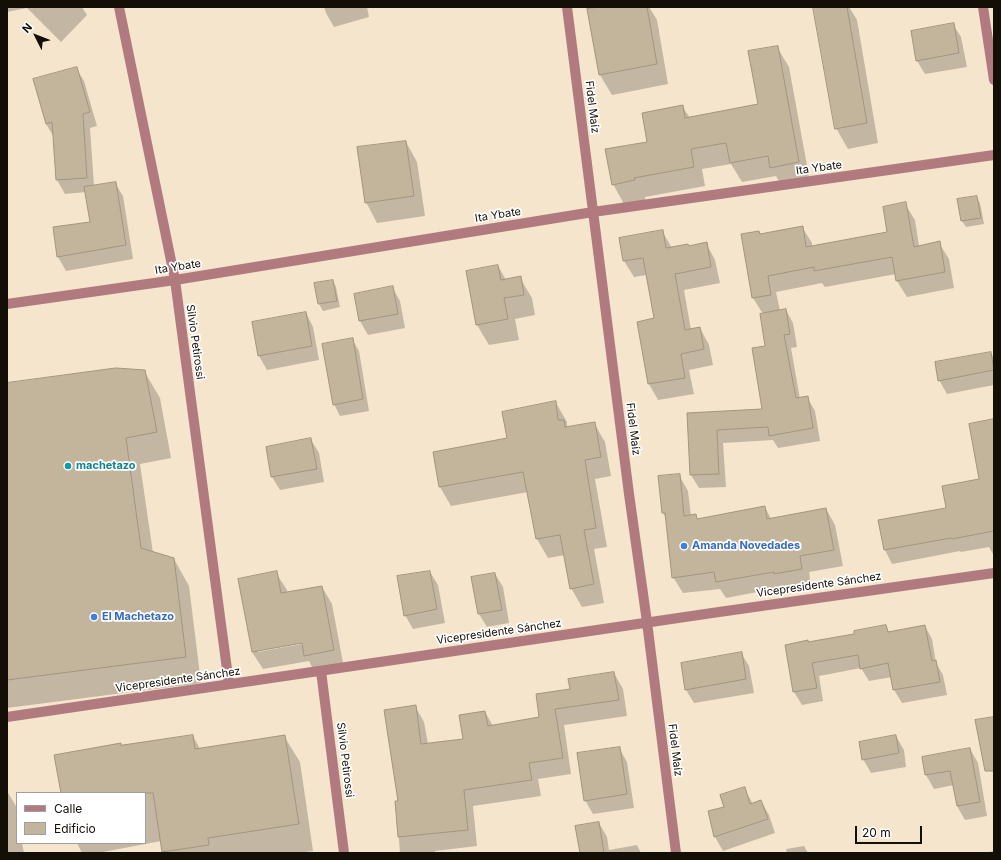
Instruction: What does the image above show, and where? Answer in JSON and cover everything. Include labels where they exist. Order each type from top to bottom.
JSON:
[{"type":"street","name":"Silvio Petirossi","points":[[119,7],[175,280],[228,684]]},
{"type":"street","name":"Fidel Maíz","points":[[567,7],[676,853]]},
{"type":"street","points":[[983,7],[994,80]]},
{"type":"street","name":"Ita Ybate","points":[[7,304],[175,280],[593,212],[994,155]]},
{"type":"street","name":"Vicepresidente Sánchez","points":[[7,717],[994,572]]},
{"type":"street","name":"Silvio Petirossi","points":[[321,671],[344,853]]},
{"type":"building","points":[[599,7],[647,7],[657,64],[599,75],[587,9]]},
{"type":"building","points":[[813,7],[847,7],[867,123],[835,129]]},
{"type":"building","points":[[954,23],[959,53],[916,61],[911,31]]},
{"type":"building","points":[[778,46],[799,162],[770,168],[768,156],[730,163],[726,143],[691,149],[694,167],[634,178],[635,180],[612,185],[605,149],[647,142],[642,113],[683,105],[685,118],[758,104],[748,51]]},
{"type":"building","points":[[77,67],[90,112],[83,114],[87,178],[56,180],[52,122],[46,124],[33,79]]},
{"type":"building","points":[[406,141],[414,196],[365,203],[357,147]]},
{"type":"building","points":[[116,182],[126,245],[57,257],[53,227],[90,222],[84,187]]},
{"type":"building","points":[[977,196],[981,218],[961,221],[957,199]]},
{"type":"building","points":[[906,202],[914,247],[940,241],[945,272],[896,281],[892,257],[814,271],[814,267],[768,276],[771,295],[752,298],[741,234],[759,231],[760,234],[803,226],[806,247],[887,232],[883,207]]},
{"type":"building","points":[[663,230],[666,248],[688,244],[689,246],[707,242],[711,267],[675,274],[685,330],[700,327],[704,349],[681,354],[685,378],[648,384],[637,322],[654,318],[643,258],[623,261],[619,238]]},
{"type":"building","points":[[498,265],[501,280],[521,276],[524,295],[504,298],[508,319],[476,325],[466,271]]},
{"type":"building","points":[[333,280],[337,301],[318,304],[314,283]]},
{"type":"building","points":[[393,286],[398,314],[359,321],[354,294]]},
{"type":"building","points":[[786,309],[790,334],[784,335],[796,398],[808,396],[813,428],[769,436],[768,427],[717,430],[719,474],[690,475],[687,413],[762,409],[752,348],[765,346],[760,314]]},
{"type":"building","points":[[306,312],[312,346],[258,356],[252,322]]},
{"type":"building","points":[[353,338],[363,399],[333,405],[322,344]]},
{"type":"building","points":[[991,352],[994,370],[938,381],[935,362]]},
{"type":"building","points":[[116,368],[145,370],[157,432],[126,438],[141,548],[174,558],[186,657],[7,680],[7,383]]},
{"type":"building","points":[[556,401],[558,420],[564,420],[565,427],[595,422],[601,457],[585,460],[596,528],[584,530],[594,584],[570,589],[560,535],[536,539],[523,472],[439,487],[433,452],[507,438],[502,412]]},
{"type":"building","points":[[994,419],[994,531],[884,550],[878,520],[946,508],[942,486],[979,479],[969,424]]},
{"type":"building","points":[[311,438],[317,469],[271,477],[266,447]]},
{"type":"building","points":[[680,474],[684,516],[696,514],[697,519],[765,506],[767,519],[826,508],[834,550],[800,556],[802,569],[774,574],[774,572],[716,582],[714,572],[672,578],[665,513],[662,513],[658,476]]},
{"type":"building","points":[[277,571],[281,593],[322,586],[334,650],[304,656],[302,643],[252,652],[238,579]]},
{"type":"building","points":[[430,571],[437,609],[404,616],[397,576]]},
{"type":"building","points":[[495,573],[502,610],[478,614],[471,577]]},
{"type":"building","points":[[886,625],[888,632],[925,625],[932,661],[936,660],[940,682],[893,690],[888,663],[860,669],[858,655],[812,663],[817,688],[793,692],[785,645],[808,640],[808,642],[854,634],[854,631]]},
{"type":"building","points":[[742,652],[746,679],[685,690],[681,663]]},
{"type":"building","points":[[614,672],[619,700],[555,709],[563,758],[529,763],[532,780],[464,790],[468,830],[398,837],[395,801],[398,801],[384,710],[416,705],[421,744],[463,739],[459,715],[485,711],[488,726],[539,717],[536,694],[570,689],[568,679]]},
{"type":"building","points":[[994,717],[994,771],[985,771],[975,720]]},
{"type":"building","points":[[193,735],[195,749],[285,735],[299,824],[208,838],[209,845],[162,852],[153,793],[61,792],[54,755],[121,743],[121,745]]},
{"type":"building","points":[[896,735],[899,753],[862,760],[859,742]]},
{"type":"building","points":[[620,747],[627,794],[584,801],[577,753]]},
{"type":"building","points":[[970,748],[980,802],[957,806],[950,771],[925,775],[922,757]]},
{"type":"building","points":[[745,787],[750,804],[761,800],[768,819],[714,837],[708,811],[724,807],[720,795]]},
{"type":"building","points":[[599,822],[604,853],[580,853],[575,826]]},
{"type":"place","name":"machetazo","points":[[68,466]]},
{"type":"place","name":"Amanda Novedades","points":[[684,546]]},
{"type":"place","name":"El Machetazo","points":[[94,617]]}]
